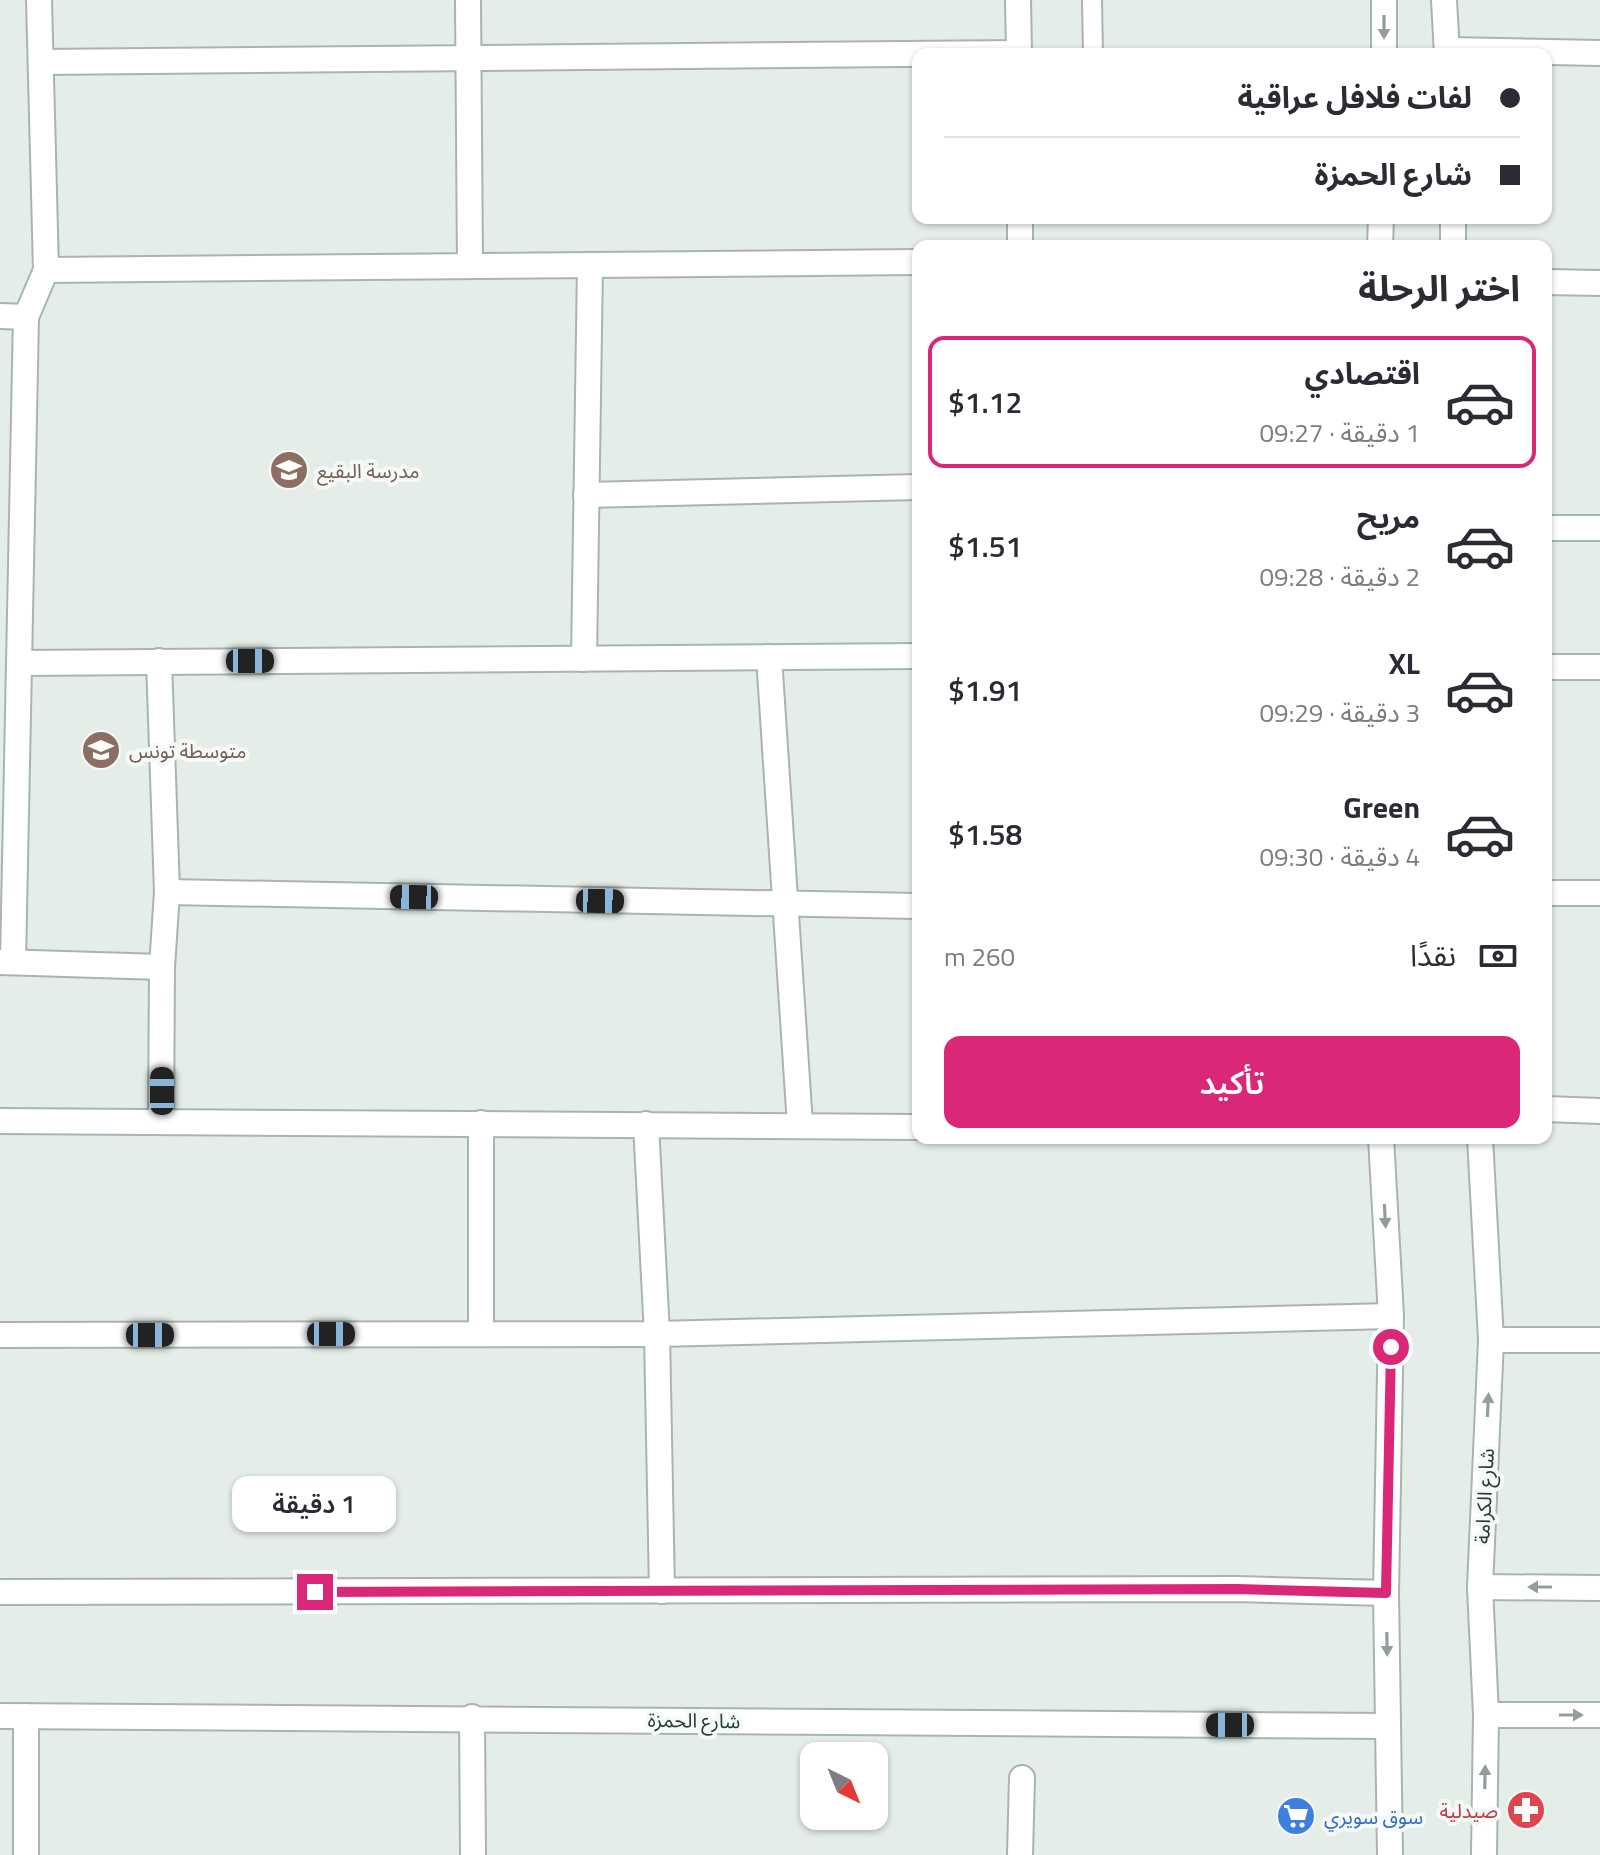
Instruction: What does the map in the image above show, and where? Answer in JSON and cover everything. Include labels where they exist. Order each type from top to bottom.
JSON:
[{"type":"street","points":[[39,0],[46,270],[26,317],[11,528],[20,663],[9,739],[7,962],[162,967]]},
{"type":"street","points":[[468,0],[470,266]]},
{"type":"street","points":[[1018,0],[1018,48]]},
{"type":"street","points":[[1384,0],[1384,48]]},
{"type":"street","points":[[1444,0],[1447,48]]},
{"type":"street","points":[[1552,53],[1600,53]]},
{"type":"street","points":[[41,62],[912,54]]},
{"type":"street","points":[[46,270],[912,262]]},
{"type":"street","points":[[584,659],[590,265]]},
{"type":"street","points":[[1552,282],[1600,283]]},
{"type":"street","points":[[0,316],[26,317]]},
{"type":"street","points":[[586,495],[912,487]]},
{"type":"street","points":[[1552,528],[1600,528]]},
{"type":"street","points":[[20,663],[912,656]]},
{"type":"street","points":[[769,657],[800,1125]]},
{"type":"street","points":[[159,661],[167,892],[162,967],[161,1122]]},
{"type":"street","points":[[1552,667],[1600,667]]},
{"type":"street","points":[[167,892],[912,906]]},
{"type":"street","points":[[1552,893],[1600,893]]},
{"type":"street","points":[[1552,1109],[1600,1111]]},
{"type":"street","points":[[0,1121],[912,1127]]},
{"type":"street","points":[[481,1123],[481,1334]]},
{"type":"street","points":[[646,1124],[657,1334],[662,1591]]},
{"type":"street","points":[[1381,1144],[1391,1316],[1386,1593],[1390,1855]]},
{"type":"street","name":"شارع الكرامة","points":[[1480,1144],[1491,1340],[1480,1587],[1486,1715],[1484,1855]]},
{"type":"street","points":[[0,1335],[657,1334],[1391,1316]]},
{"type":"street","points":[[1491,1340],[1600,1340]]},
{"type":"street","points":[[1480,1587],[1600,1588]]},
{"type":"street","points":[[0,1592],[1237,1589],[1386,1593]]},
{"type":"street","points":[[1486,1715],[1600,1715]]},
{"type":"street","name":"شارع الحمزة","points":[[0,1716],[472,1717],[1388,1726]]},
{"type":"street","points":[[26,1716],[26,1855]]},
{"type":"street","points":[[472,1717],[473,1855]]},
{"type":"street","points":[[1020,1855],[1022,1778]]},
{"type":"lane","points":[[1092,0],[1093,48]]},
{"type":"place","name":"مدرسة البقيع","points":[[289,470]]},
{"type":"place","name":"متوسطة تونس","points":[[101,750]]},
{"type":"place","name":"صيدلية","points":[[1526,1810]]},
{"type":"place","name":"سوق سويري","points":[[1296,1816]]},
{"type":"route","points":[[315,1592],[1237,1589],[1386,1593],[1391,1347]]}]
